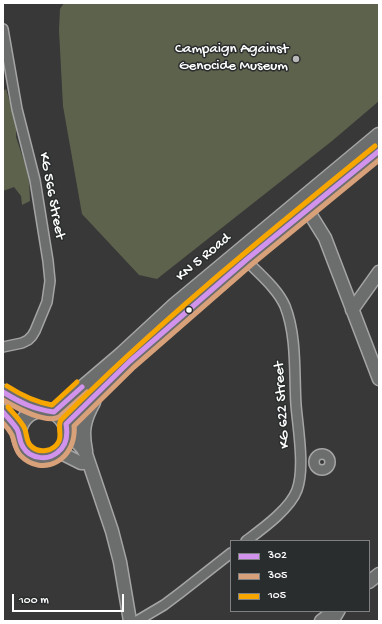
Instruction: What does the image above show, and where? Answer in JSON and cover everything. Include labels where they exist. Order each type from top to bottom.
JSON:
[{"type":"main road","name":"KN 5 Road","points":[[48,411],[122,354],[175,305],[379,135]]},
{"type":"main road","name":"KN 5 Road","points":[[67,429],[99,391],[129,362],[246,260],[379,151]]},
{"type":"main road","points":[[307,209],[325,238],[379,379]]},
{"type":"main road","points":[[352,310],[379,272]]},
{"type":"main road","points":[[99,391],[82,426],[83,440],[87,457],[112,531],[120,562],[130,621]]},
{"type":"main road","points":[[3,392],[23,404],[59,415],[87,457]]},
{"type":"main road","points":[[48,411],[31,414],[26,417],[20,427],[19,437],[22,446],[30,454],[35,457],[47,458],[59,452],[66,444],[67,429]]},
{"type":"main road","points":[[3,412],[19,432]]},
{"type":"main road","points":[[59,452],[80,463],[87,457]]},
{"type":"main road","points":[[370,581],[379,574]]},
{"type":"main road","points":[[321,621],[333,612]]},
{"type":"street","name":"KG 566 Street","points":[[3,29],[17,109],[35,180],[50,281],[47,302],[32,336],[22,343],[3,346]]},
{"type":"street","name":"KG 622 Street","points":[[246,260],[278,294],[287,314],[293,344],[300,457],[297,490],[281,511],[247,540]]},
{"type":"street","points":[[300,457],[315,458],[322,454],[327,456],[330,461],[329,466],[325,470],[315,468],[300,469]]},
{"type":"street","points":[[315,458],[313,463],[315,468]]},
{"type":"street","points":[[137,621],[164,605],[230,554]]},
{"type":"street","points":[[334,621],[339,612]]},
{"type":"green space","points":[[64,3],[379,3],[379,101],[332,141],[157,279],[139,275],[82,214],[63,106],[59,30],[60,9]]},
{"type":"green space","points":[[6,89],[16,124],[16,137],[29,181],[30,201],[22,205],[21,196],[14,187],[3,191],[3,91]]},
{"type":"transit line","name":"105","points":[[8,407],[24,427],[28,441],[33,448],[41,451],[53,448],[57,445],[60,438],[59,425],[61,420],[98,383],[214,279],[375,146]]},
{"type":"transit line","name":"302","points":[[3,412],[17,429],[22,445],[26,451],[35,456],[44,458],[54,455],[65,443],[67,436],[66,424],[129,362],[246,260],[379,151]]},
{"type":"transit line","name":"305","points":[[3,423],[12,435],[18,453],[29,462],[39,465],[48,465],[57,462],[70,448],[74,426],[134,367],[251,265],[379,160]]},
{"type":"transit line","name":"105","points":[[7,386],[28,398],[52,405],[77,382]]},
{"type":"transit line","name":"302","points":[[3,392],[27,405],[54,412],[82,387]]},
{"type":"transit line","name":"305","points":[[3,400],[31,414],[53,419],[59,417],[87,392]]},
{"type":"place","name":"Campaign Against Genocide Museum","points":[[296,59]]}]
